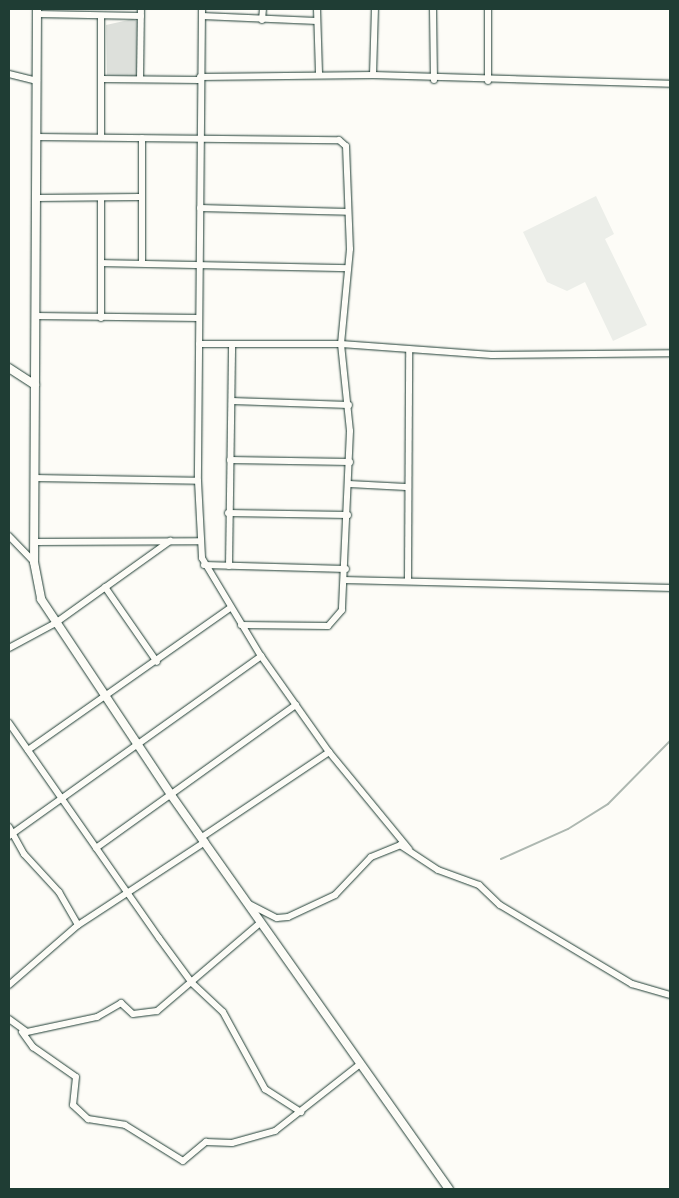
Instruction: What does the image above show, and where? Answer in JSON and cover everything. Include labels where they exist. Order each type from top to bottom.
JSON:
[{"type":"street","points":[[140,79],[141,9]]},
{"type":"street","points":[[262,9],[262,20]]},
{"type":"street","points":[[317,9],[319,74]]},
{"type":"street","points":[[373,75],[375,9]]},
{"type":"street","points":[[433,9],[434,80]]},
{"type":"street","points":[[488,9],[488,81]]},
{"type":"street","points":[[141,16],[101,16],[37,12],[34,562],[41,599],[54,624],[104,698],[139,744],[171,795],[449,1189]]},
{"type":"street","points":[[317,21],[262,20],[202,12],[199,141],[200,208],[198,262],[200,344],[198,481],[199,541],[204,566],[261,656],[329,752],[409,849],[438,870],[479,885],[500,905],[632,984],[670,995]]},
{"type":"street","points":[[101,16],[101,137]]},
{"type":"street","points":[[9,74],[37,81]]},
{"type":"street","points":[[101,79],[319,74],[373,75],[434,80],[670,84]]},
{"type":"street","points":[[37,136],[199,141],[342,142],[348,212],[348,268],[341,344],[349,405],[350,462],[346,580],[340,616],[328,626],[241,625]]},
{"type":"street","points":[[142,138],[140,197],[142,263]]},
{"type":"street","points":[[36,198],[140,197]]},
{"type":"street","points":[[100,198],[100,318]]},
{"type":"street","points":[[200,208],[348,212]]},
{"type":"street","points":[[101,263],[198,262],[348,268]]},
{"type":"street","points":[[36,316],[199,318]]},
{"type":"street","points":[[200,344],[232,346],[341,344],[492,355],[670,353]]},
{"type":"street","points":[[229,566],[228,513],[232,346]]},
{"type":"street","points":[[408,579],[406,487],[409,350]]},
{"type":"street","points":[[9,368],[35,385]]},
{"type":"street","points":[[232,401],[349,405]]},
{"type":"street","points":[[230,460],[350,462]]},
{"type":"street","points":[[34,478],[198,481]]},
{"type":"street","points":[[349,484],[406,487]]},
{"type":"street","points":[[228,513],[348,515]]},
{"type":"street","points":[[9,536],[34,562]]},
{"type":"street","points":[[34,542],[199,541]]},
{"type":"street","points":[[9,648],[54,624],[170,542]]},
{"type":"street","points":[[204,566],[346,568]]},
{"type":"street","points":[[346,580],[408,579],[670,588]]},
{"type":"street","points":[[104,587],[157,662]]},
{"type":"street","points":[[28,750],[157,662],[230,608]]},
{"type":"street","points":[[78,925],[59,892],[24,854],[10,832],[62,798],[261,656]]},
{"type":"street","points":[[96,848],[296,705]]},
{"type":"street","points":[[9,723],[128,895],[192,983],[223,1012],[265,1089],[301,1112]]},
{"type":"street","points":[[9,985],[78,925],[128,895],[329,752]]},
{"type":"street","points":[[246,902],[274,917],[287,918],[335,894],[379,852],[395,845],[409,849]]},
{"type":"street","points":[[22,1032],[97,1017],[121,1003],[133,1014],[154,1012],[192,983],[260,923]]},
{"type":"street","points":[[9,1019],[33,1047],[76,1077],[73,1105],[88,1119],[124,1126],[183,1161],[206,1142],[232,1143],[268,1134],[301,1112],[359,1064]]},
{"type":"shaded area","points":[[133,19],[138,22],[137,76],[107,75],[106,25]]},
{"type":"shaded area","points":[[596,196],[614,234],[605,239],[647,325],[613,341],[585,282],[567,291],[547,282],[523,232]]},
{"type":"waterway","points":[[501,859],[568,829],[608,804],[670,741]]}]
